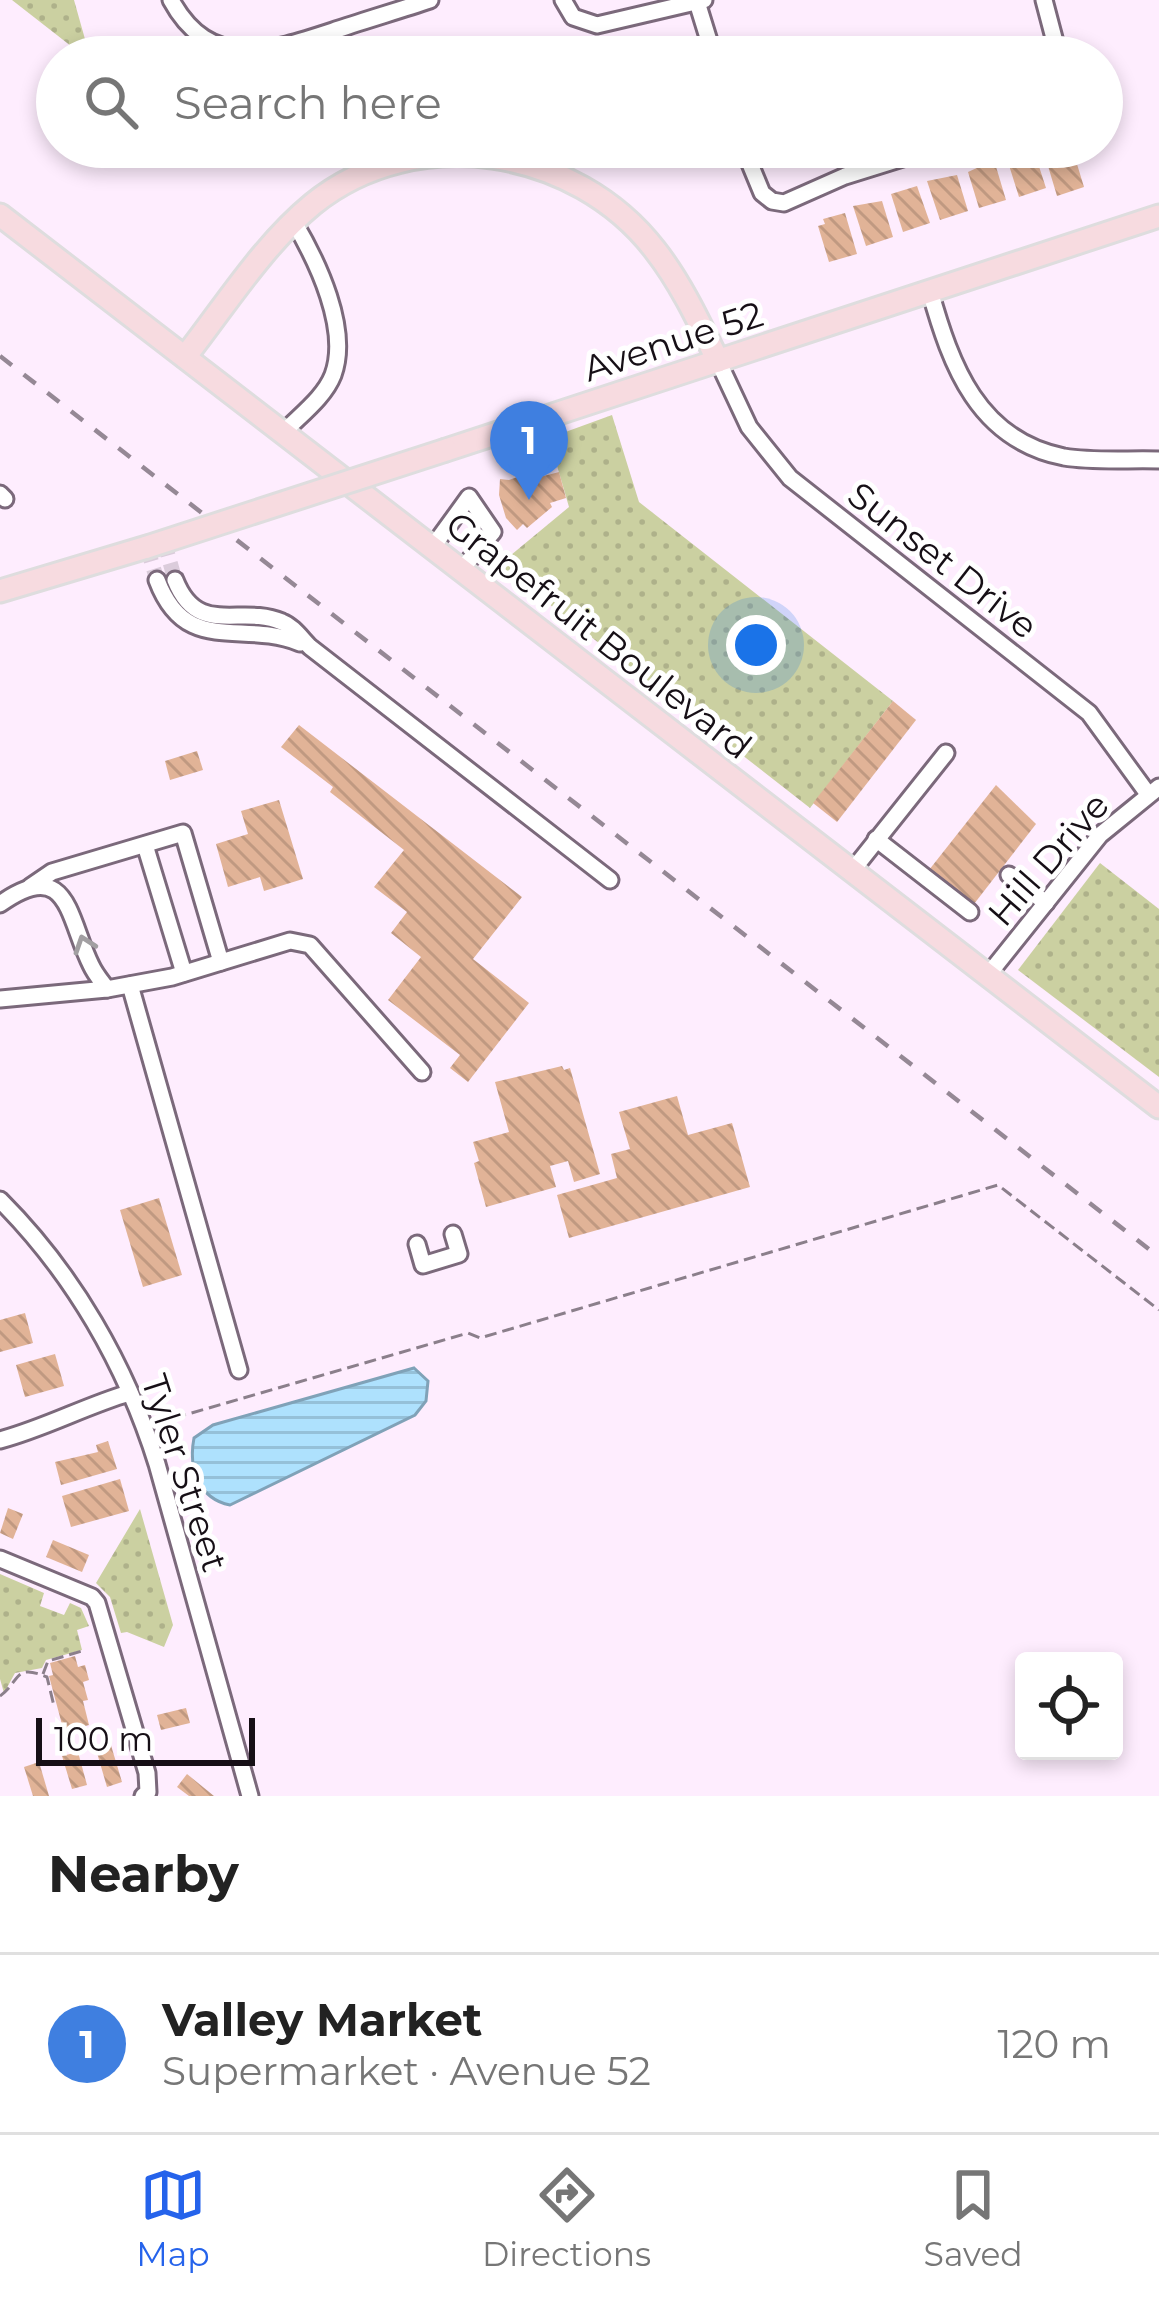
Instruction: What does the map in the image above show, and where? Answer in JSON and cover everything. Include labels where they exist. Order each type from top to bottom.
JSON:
[{"type":"main road","points":[[184,357],[294,222],[342,183],[378,168]]},
{"type":"main road","points":[[537,168],[572,181],[640,233],[656,251],[718,361]]},
{"type":"main road","name":"Grapefruit Boulevard","points":[[0,215],[1156,1102]]},
{"type":"main road","name":"Avenue 52","points":[[0,591],[1159,216]]},
{"type":"street","points":[[171,0],[186,23],[203,36]]},
{"type":"street","points":[[312,36],[430,0]]},
{"type":"street","points":[[563,0],[573,17],[597,25],[700,1],[709,36]]},
{"type":"street","points":[[1044,0],[1053,36]]},
{"type":"street","points":[[750,168],[772,201],[794,200],[871,168]]},
{"type":"street","points":[[283,433],[334,373],[328,295],[319,265],[294,222]]},
{"type":"street","points":[[930,291],[959,378],[1000,427],[1040,450],[1068,458],[1159,460]]},
{"type":"street","name":"Sunset Drive","points":[[718,361],[749,427],[790,478],[1089,713],[1153,791]]},
{"type":"street","points":[[432,548],[469,497],[493,532],[461,570]]},
{"type":"street","points":[[157,580],[181,620],[200,630],[220,626],[271,633],[310,647],[610,880]]},
{"type":"street","points":[[175,580],[193,607],[220,626]]},
{"type":"street","points":[[852,871],[946,753]]},
{"type":"street","name":"Hill Drive","points":[[988,976],[1100,835],[1153,791]]},
{"type":"street","points":[[0,904],[52,872],[183,833],[220,962]]},
{"type":"street","points":[[877,839],[970,912]]},
{"type":"street","points":[[145,845],[184,973]]},
{"type":"street","points":[[1009,874],[1046,902]]},
{"type":"street","points":[[30,886],[46,886],[68,902],[91,965],[107,989]]},
{"type":"street","points":[[0,999],[130,985],[290,941],[310,945],[422,1072]]},
{"type":"street","points":[[130,985],[239,1370]]},
{"type":"street","name":"Tyler Street","points":[[0,1200],[34,1236],[81,1300],[109,1346],[144,1426],[250,1796]]},
{"type":"street","points":[[417,1244],[423,1265],[459,1254],[453,1234]]},
{"type":"street","points":[[0,1440],[129,1394]]},
{"type":"street","points":[[0,1559],[98,1603],[147,1773],[148,1792],[143,1796]]},
{"type":"path","points":[[144,1426],[468,1333],[480,1338],[998,1185],[1159,1310]]},
{"type":"path","points":[[42,1675],[49,1661],[82,1651]]},
{"type":"path","points":[[0,1696],[16,1675],[31,1670],[47,1677],[55,1706]]},
{"type":"green space","points":[[12,0],[74,0],[84,36],[58,36]]},
{"type":"green space","points":[[612,415],[639,502],[893,701],[810,808],[499,565],[569,507],[549,438]]},
{"type":"green space","points":[[1100,863],[1159,909],[1159,1077],[1018,970]]},
{"type":"green space","points":[[140,1509],[173,1625],[164,1647],[121,1633],[110,1597],[96,1583]]},
{"type":"green space","points":[[0,1574],[44,1593],[40,1606],[64,1615],[70,1603],[81,1608],[89,1626],[77,1630],[82,1650],[46,1660],[42,1668],[15,1673],[4,1693],[0,1679]]},
{"type":"water","points":[[414,1368],[428,1381],[426,1401],[415,1415],[230,1505],[210,1496],[198,1481],[194,1438],[213,1425]]},
{"type":"building","points":[[996,168],[1006,200],[979,208],[968,172]]},
{"type":"building","points":[[1010,168],[1040,168],[1046,188],[1019,197]]},
{"type":"building","points":[[1049,168],[1078,168],[1084,187],[1057,196]]},
{"type":"building","points":[[957,175],[968,211],[940,220],[927,181]]},
{"type":"building","points":[[917,186],[930,223],[903,232],[891,194]]},
{"type":"building","points":[[882,201],[893,237],[866,246],[853,206]]},
{"type":"building","points":[[845,213],[857,254],[829,262],[818,226],[825,224],[823,219]]},
{"type":"building","points":[[559,472],[566,498],[550,503],[552,507],[527,528],[523,524],[517,530],[506,518],[500,479],[526,474],[525,481]]},
{"type":"building","points":[[893,701],[916,720],[837,822],[813,803]]},
{"type":"building","points":[[299,725],[522,897],[473,959],[529,1003],[468,1082],[450,1068],[460,1055],[388,1000],[421,957],[391,933],[407,912],[374,887],[404,850],[281,747]]},
{"type":"building","points":[[197,751],[203,770],[170,780],[165,761]]},
{"type":"building","points":[[996,785],[1036,824],[974,904],[929,870]]},
{"type":"building","points":[[279,800],[303,879],[264,891],[260,877],[228,887],[216,844],[248,834],[241,811]]},
{"type":"building","points":[[570,1068],[600,1174],[574,1182],[568,1161],[550,1166],[556,1187],[486,1207],[473,1142],[509,1132],[495,1082]]},
{"type":"building","points":[[677,1096],[688,1135],[732,1123],[750,1187],[569,1238],[557,1195],[617,1178],[611,1154],[630,1149],[619,1112]]},
{"type":"building","points":[[159,1198],[182,1275],[143,1287],[120,1210]]},
{"type":"building","points":[[25,1313],[33,1343],[0,1352],[0,1320]]},
{"type":"building","points":[[55,1354],[64,1386],[25,1397],[16,1365]]},
{"type":"building","points":[[108,1441],[117,1469],[61,1485],[55,1462],[98,1452],[96,1445]]},
{"type":"building","points":[[120,1479],[129,1511],[71,1527],[62,1496]]},
{"type":"building","points":[[8,1508],[23,1514],[13,1539],[0,1533]]},
{"type":"building","points":[[53,1540],[89,1555],[82,1572],[46,1557]]},
{"type":"building","points":[[75,1656],[78,1667],[85,1665],[89,1680],[83,1682],[88,1700],[83,1701],[89,1725],[64,1732],[50,1663]]},
{"type":"building","points":[[186,1708],[190,1723],[161,1730],[157,1715]]},
{"type":"building","points":[[110,1742],[122,1782],[107,1787],[95,1746]]},
{"type":"building","points":[[78,1752],[87,1785],[72,1789],[62,1756]]},
{"type":"building","points":[[39,1762],[49,1796],[33,1796],[24,1767]]},
{"type":"building","points":[[187,1774],[214,1796],[189,1796],[177,1787]]},
{"type":"tunnel","points":[[164,541],[175,580]]},
{"type":"tunnel","points":[[147,547],[157,580]]},
{"type":"railway","points":[[0,356],[1159,1257]]},
{"type":"place","name":"Valley Market","points":[[529,500]]}]
